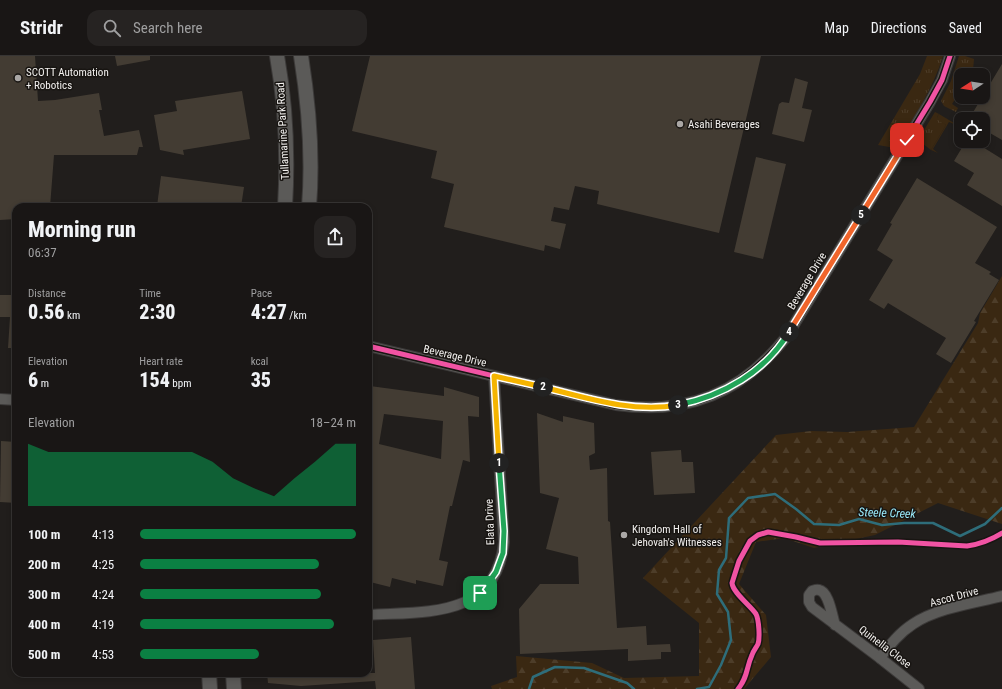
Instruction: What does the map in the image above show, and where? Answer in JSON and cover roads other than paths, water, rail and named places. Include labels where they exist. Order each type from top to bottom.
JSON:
[{"type":"street","name":"Tullamarine Park Road","points":[[277,56],[284,107],[286,144],[285,203]]},
{"type":"street","points":[[301,56],[309,131],[309,203]]},
{"type":"street","name":"Beverage Drive","points":[[372,347],[616,405],[646,408],[676,406],[715,395],[745,378],[761,365],[787,336],[930,102],[942,80],[950,56]]},
{"type":"street","name":"Elata Drive","points":[[372,615],[437,610],[456,606],[480,593],[496,572],[500,563],[504,542],[494,376]]},
{"type":"street","points":[[0,399],[12,400]]},
{"type":"street","name":"Ascot Drive","points":[[880,658],[899,635],[913,624],[939,612],[1002,596]]},
{"type":"street","name":"Quinella Close","points":[[835,625],[919,689]]},
{"type":"street","points":[[209,677],[210,689]]},
{"type":"street","points":[[233,677],[234,689]]},
{"type":"waterway","name":"Steele Creek","points":[[697,689],[709,687],[721,665],[731,640],[728,612],[717,594],[719,570],[726,558],[729,518],[748,498],[775,494],[814,524],[839,525],[859,519],[882,525],[933,523],[960,536],[985,524],[1002,508]]},
{"type":"waterway","name":"Steele Creek","points":[[529,689],[533,677],[555,667],[584,668],[627,683],[634,689]]},
{"type":"place","name":"SCOTT Automation + Robotics","points":[[18,78]]},
{"type":"place","name":"Asahi Beverages","points":[[680,124]]},
{"type":"place","name":"Kingdom Hall of Jehovah's Witnesses","points":[[624,535]]}]
